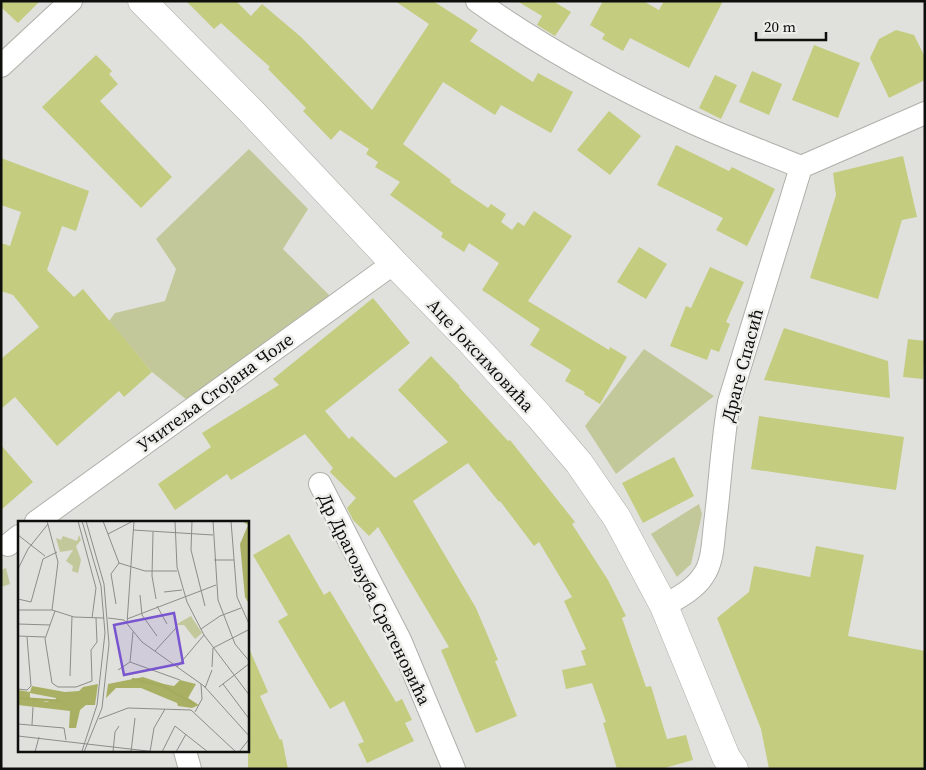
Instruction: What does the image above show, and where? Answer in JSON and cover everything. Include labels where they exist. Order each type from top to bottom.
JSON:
[{"type":"main road","name":"Аце Јоксимовића","points":[[142,1],[252,112],[494,367],[579,463],[617,518],[664,606],[728,765]]},
{"type":"street","points":[[1,66],[70,1]]},
{"type":"street","points":[[477,1],[514,27],[553,50],[645,100],[685,120],[801,167],[925,113]]},
{"type":"street","name":"Драге Спасић","points":[[664,606],[696,586],[708,567],[713,540],[723,437],[729,402],[801,167]]},
{"type":"street","name":"Учитеља Стојана Чоле","points":[[37,521],[394,263]]},
{"type":"street","name":"Др Драгољуба Сретеновића","points":[[320,484],[400,640],[454,769]]},
{"type":"street","points":[[185,752],[190,769]]},
{"type":"green space","points":[[249,149],[308,209],[283,249],[330,296],[187,400],[152,372],[109,321],[115,313],[165,301],[176,269],[156,239]]},
{"type":"green space","points":[[644,349],[714,396],[616,474],[585,426]]},
{"type":"green space","points":[[699,504],[702,514],[691,564],[677,577],[651,534]]},
{"type":"green space","points":[[6,568],[10,584],[1,587],[1,570]]},
{"type":"building","points":[[1,1],[40,1],[18,23],[1,7]]},
{"type":"building","points":[[186,1],[236,1],[251,16],[262,4],[301,37],[372,110],[429,24],[395,1],[433,1],[478,30],[470,41],[533,82],[538,73],[573,92],[551,133],[501,105],[495,115],[443,82],[403,144],[451,180],[450,182],[488,208],[491,204],[506,214],[501,222],[512,230],[518,222],[524,226],[534,211],[572,236],[528,301],[609,350],[610,347],[627,357],[600,404],[584,394],[585,392],[565,381],[571,370],[530,345],[540,329],[482,290],[499,263],[469,243],[464,252],[441,237],[443,233],[390,195],[400,182],[375,167],[378,162],[366,154],[369,149],[340,130],[331,140],[303,111],[306,108],[268,69],[270,67],[221,23],[214,29]]},
{"type":"building","points":[[517,1],[553,1],[571,12],[555,36],[537,25],[542,16]]},
{"type":"building","points":[[603,1],[643,1],[659,10],[664,1],[723,1],[689,68],[630,38],[623,51],[602,39],[605,34],[590,25]]},
{"type":"building","points":[[896,30],[914,35],[925,57],[925,80],[889,98],[870,58],[879,39]]},
{"type":"building","points":[[814,45],[860,63],[838,118],[792,100]]},
{"type":"building","points":[[96,55],[112,71],[109,74],[118,84],[100,101],[172,177],[141,208],[42,107]]},
{"type":"building","points":[[752,71],[782,84],[769,115],[739,102]]},
{"type":"building","points":[[715,75],[737,85],[721,119],[699,108]]},
{"type":"building","points":[[609,111],[641,136],[610,175],[577,150]]},
{"type":"building","points":[[676,145],[729,171],[732,167],[775,189],[747,246],[716,230],[723,218],[657,185]]},
{"type":"building","points":[[903,156],[917,217],[902,220],[878,299],[810,278],[836,195],[833,173]]},
{"type":"building","points":[[1,158],[89,191],[76,231],[62,226],[47,270],[74,297],[83,289],[152,372],[124,397],[119,391],[57,446],[15,397],[1,409],[1,359],[39,327],[13,295],[1,291],[1,243],[10,246],[21,212],[1,205]]},
{"type":"building","points":[[639,247],[667,264],[646,299],[617,282]]},
{"type":"building","points":[[710,267],[744,282],[726,322],[730,324],[719,352],[711,349],[707,360],[670,346],[686,306],[691,308]]},
{"type":"building","points":[[373,298],[410,343],[325,411],[349,439],[352,436],[395,478],[448,442],[398,390],[431,356],[508,441],[510,440],[575,522],[572,524],[608,580],[626,616],[622,618],[646,687],[651,686],[667,739],[686,735],[693,760],[661,769],[617,769],[603,723],[606,722],[592,683],[566,689],[562,670],[586,665],[581,651],[586,649],[564,601],[572,597],[539,542],[534,546],[468,463],[413,501],[476,608],[498,660],[495,661],[517,716],[476,733],[441,650],[449,647],[378,527],[369,536],[353,520],[347,508],[356,498],[330,472],[333,468],[305,434],[231,480],[227,474],[175,510],[158,484],[211,447],[202,433],[279,385],[273,379]]},
{"type":"building","points":[[784,328],[888,361],[890,398],[764,380]]},
{"type":"building","points":[[908,339],[925,341],[923,379],[903,377]]},
{"type":"building","points":[[759,416],[904,437],[896,490],[751,469]]},
{"type":"building","points":[[1,445],[33,482],[1,510]]},
{"type":"building","points":[[674,457],[694,496],[643,523],[622,483]]},
{"type":"building","points":[[289,534],[324,595],[330,591],[396,702],[402,699],[412,720],[405,723],[414,741],[367,763],[358,744],[364,742],[344,701],[330,709],[278,621],[288,615],[253,555]]},
{"type":"building","points":[[816,546],[864,555],[848,636],[925,651],[925,769],[769,769],[761,729],[717,618],[749,592],[754,566],[810,577]]},
{"type":"building","points":[[249,648],[268,692],[260,696],[280,740],[282,739],[288,769],[248,769]]}]
